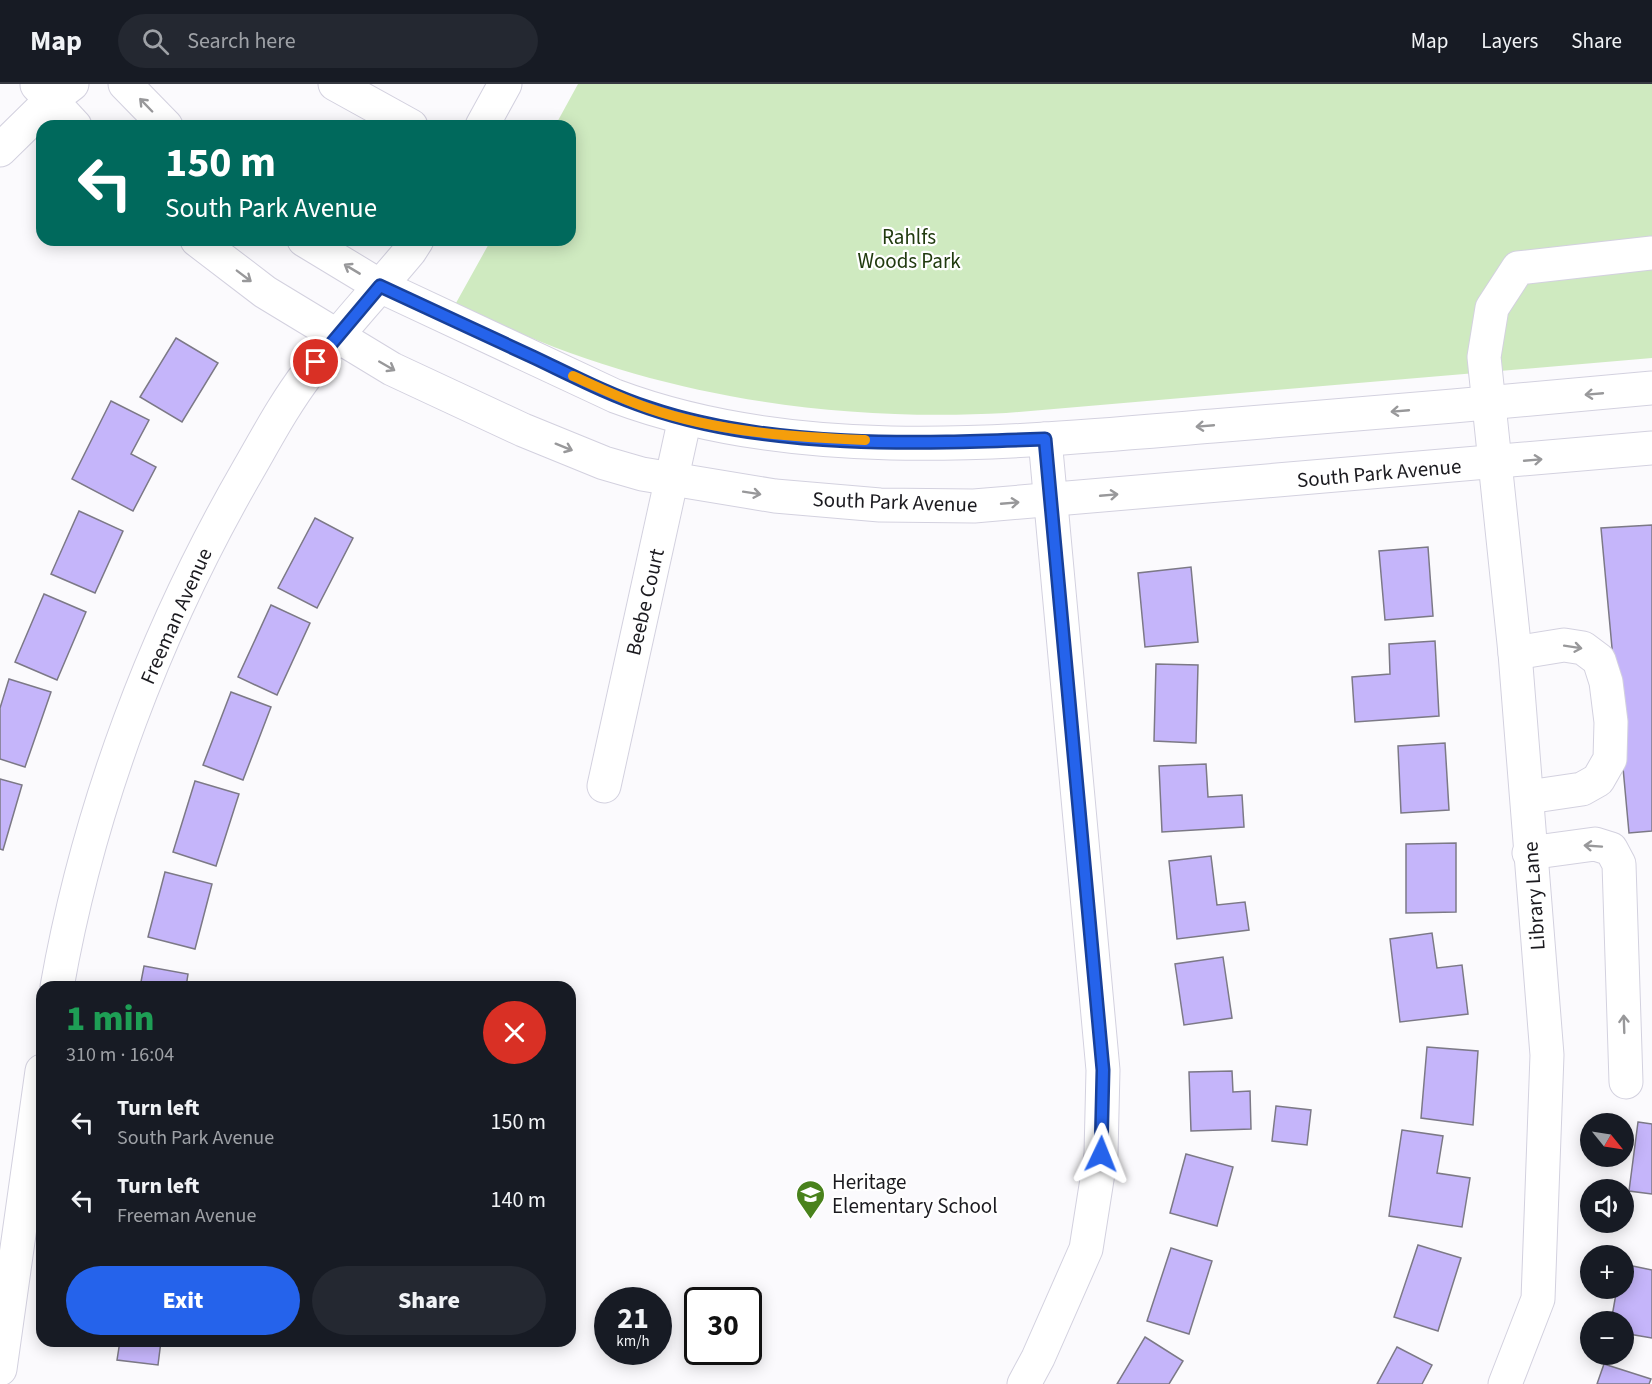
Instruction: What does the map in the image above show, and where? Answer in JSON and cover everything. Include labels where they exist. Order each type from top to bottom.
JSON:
[{"type":"street","points":[[125,84],[160,120]]},
{"type":"street","points":[[335,84],[400,120]]},
{"type":"street","points":[[485,120],[505,84]]},
{"type":"street","points":[[0,150],[53,89],[71,120]]},
{"type":"street","name":"South Park Avenue","points":[[205,246],[265,292],[413,380],[565,448],[642,474],[775,496],[880,505],[974,506],[1652,448]]},
{"type":"street","points":[[314,246],[380,286],[615,396],[685,418],[758,432],[829,438],[963,442],[1045,439],[1488,404],[1652,388]]},
{"type":"street","name":"Freeman Avenue","points":[[58,981],[92,832],[151,666],[178,604],[224,512],[306,374],[413,246]]},
{"type":"street","name":"Library Lane","points":[[1505,1384],[1538,1299],[1547,1055],[1529,853],[1528,797],[1484,357],[1492,308],[1518,268],[1652,253]]},
{"type":"street","name":"Beebe Court","points":[[604,786],[685,418]]},
{"type":"street","points":[[1024,1384],[1038,1358],[1086,1249],[1101,1154],[1102,1058],[1045,439]]},
{"type":"street","points":[[1515,653],[1564,645],[1582,648],[1591,654],[1599,660],[1606,682],[1611,723],[1610,759],[1598,780],[1582,789],[1528,797]]},
{"type":"street","points":[[1529,853],[1595,844],[1611,849],[1619,864],[1626,1082]]},
{"type":"street","points":[[0,1369],[36,1114]]},
{"type":"green space","name":"Rahlfs Woods Park","points":[[578,84],[1652,84],[1652,358],[1006,413],[935,415],[864,412],[793,406],[724,395],[655,379],[587,359],[521,333],[456,303],[488,246],[576,246],[576,120],[558,120]]},
{"type":"building","points":[[176,338],[218,363],[182,422],[140,397]]},
{"type":"building","points":[[111,401],[149,420],[131,454],[156,467],[133,511],[72,479]]},
{"type":"building","points":[[79,511],[123,531],[95,593],[51,574]]},
{"type":"building","points":[[315,518],[353,538],[317,608],[278,588]]},
{"type":"building","points":[[1652,525],[1652,831],[1629,833],[1601,528]]},
{"type":"building","points":[[1428,547],[1433,616],[1385,620],[1379,551]]},
{"type":"building","points":[[1191,567],[1198,642],[1145,647],[1138,573]]},
{"type":"building","points":[[44,594],[86,612],[57,680],[15,662]]},
{"type":"building","points":[[271,605],[310,623],[277,695],[238,677]]},
{"type":"building","points":[[1435,641],[1439,716],[1355,722],[1352,677],[1390,674],[1389,644]]},
{"type":"building","points":[[1156,664],[1198,665],[1196,743],[1154,741]]},
{"type":"building","points":[[9,679],[51,692],[25,767],[0,759],[0,708]]},
{"type":"building","points":[[231,692],[271,707],[243,780],[203,765]]},
{"type":"building","points":[[1445,743],[1449,810],[1401,813],[1398,746]]},
{"type":"building","points":[[1206,764],[1208,797],[1242,795],[1244,827],[1162,832],[1159,766]]},
{"type":"building","points":[[0,779],[22,785],[3,850],[0,849]]},
{"type":"building","points":[[195,781],[239,794],[216,866],[173,852]]},
{"type":"building","points":[[1456,843],[1456,912],[1406,913],[1406,844]]},
{"type":"building","points":[[1211,856],[1217,905],[1245,902],[1249,930],[1177,939],[1169,861]]},
{"type":"building","points":[[165,872],[212,884],[195,949],[148,937]]},
{"type":"building","points":[[1432,933],[1437,968],[1462,965],[1468,1014],[1400,1022],[1390,939]]},
{"type":"building","points":[[1223,957],[1232,1018],[1184,1025],[1175,964]]},
{"type":"building","points":[[144,966],[188,974],[187,981],[141,981]]},
{"type":"building","points":[[1427,1047],[1478,1051],[1473,1125],[1421,1118]]},
{"type":"building","points":[[1232,1071],[1233,1092],[1250,1091],[1251,1129],[1191,1131],[1189,1072]]},
{"type":"building","points":[[1276,1106],[1311,1110],[1307,1145],[1272,1141]]},
{"type":"building","points":[[1638,1122],[1652,1124],[1652,1194],[1634,1192],[1634,1179],[1631,1179],[1634,1167]]},
{"type":"building","points":[[1402,1130],[1443,1136],[1437,1173],[1470,1178],[1462,1227],[1389,1216]]},
{"type":"building","points":[[1186,1154],[1233,1167],[1217,1226],[1170,1213]]},
{"type":"building","points":[[1418,1245],[1461,1258],[1438,1331],[1394,1317]]},
{"type":"building","points":[[1171,1248],[1212,1261],[1189,1334],[1147,1321]]},
{"type":"building","points":[[1634,1266],[1652,1270],[1652,1338],[1634,1335],[1634,1311],[1613,1311],[1615,1299],[1634,1299]]},
{"type":"building","points":[[1145,1337],[1183,1361],[1169,1384],[1117,1384]]},
{"type":"building","points":[[119,1347],[160,1347],[158,1365],[117,1360]]},
{"type":"building","points":[[1397,1347],[1432,1365],[1422,1384],[1377,1384]]},
{"type":"building","points":[[1604,1365],[1651,1379],[1649,1384],[1597,1384]]},
{"type":"slow traffic","points":[[573,376],[615,396],[650,409],[726,427],[758,432],[865,440]]},
{"type":"place","name":"Heritage Elementary School","points":[[811,1220]]},
{"type":"route","points":[[316,362],[380,286],[615,396],[650,409],[685,418],[758,432],[892,442],[1045,439],[1103,1070],[1101,1154]]}]
